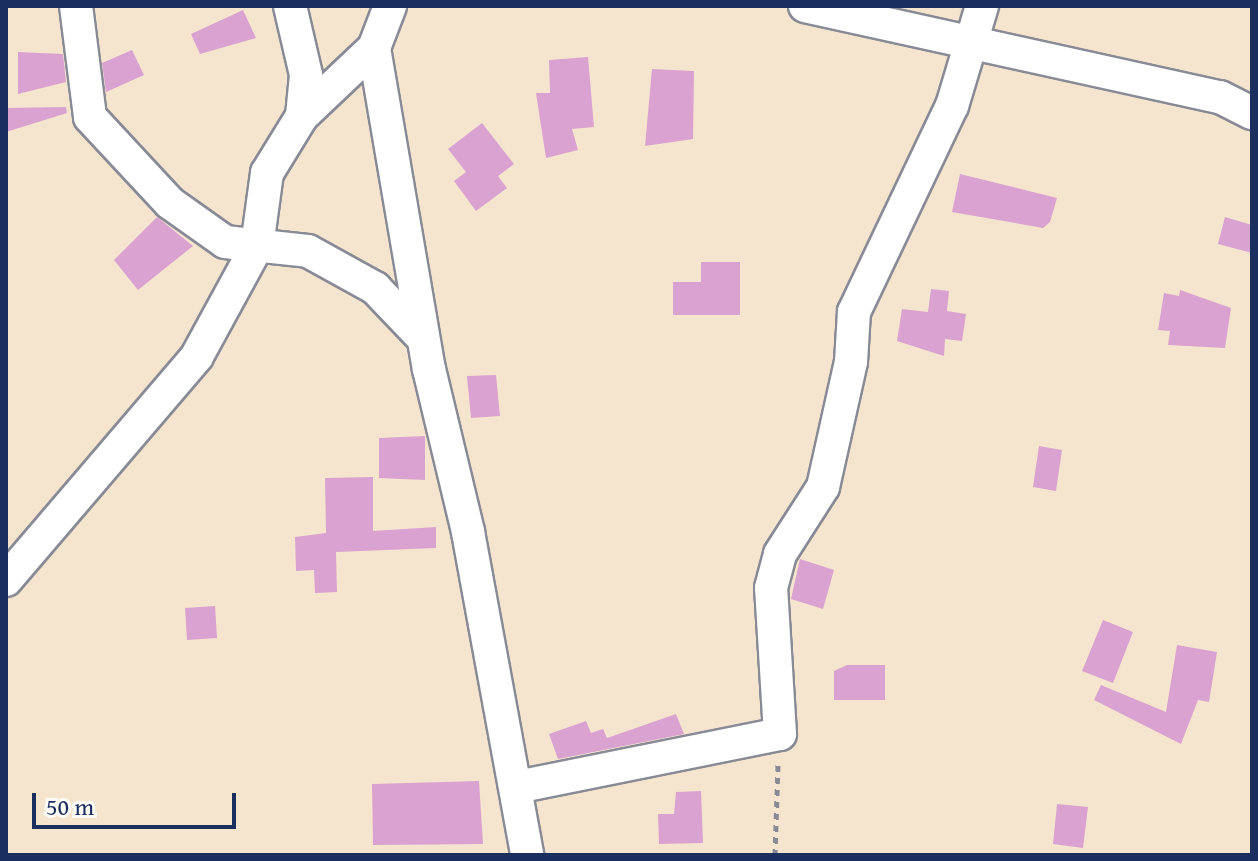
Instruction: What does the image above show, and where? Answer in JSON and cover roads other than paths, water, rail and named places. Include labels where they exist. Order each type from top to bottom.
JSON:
[{"type":"street","points":[[76,6],[90,117],[170,203],[225,242],[308,251],[375,288],[423,338]]},
{"type":"street","points":[[290,6],[306,75],[302,116]]},
{"type":"street","points":[[6,580],[197,356],[257,246],[267,173],[302,116],[374,48],[390,6]]},
{"type":"street","points":[[805,6],[973,46],[1220,97],[1252,113]]},
{"type":"street","points":[[517,787],[780,734],[771,588],[780,554],[823,487],[851,362],[854,312],[973,46],[982,6]]},
{"type":"street","points":[[374,48],[423,338],[517,787],[527,855]]}]
